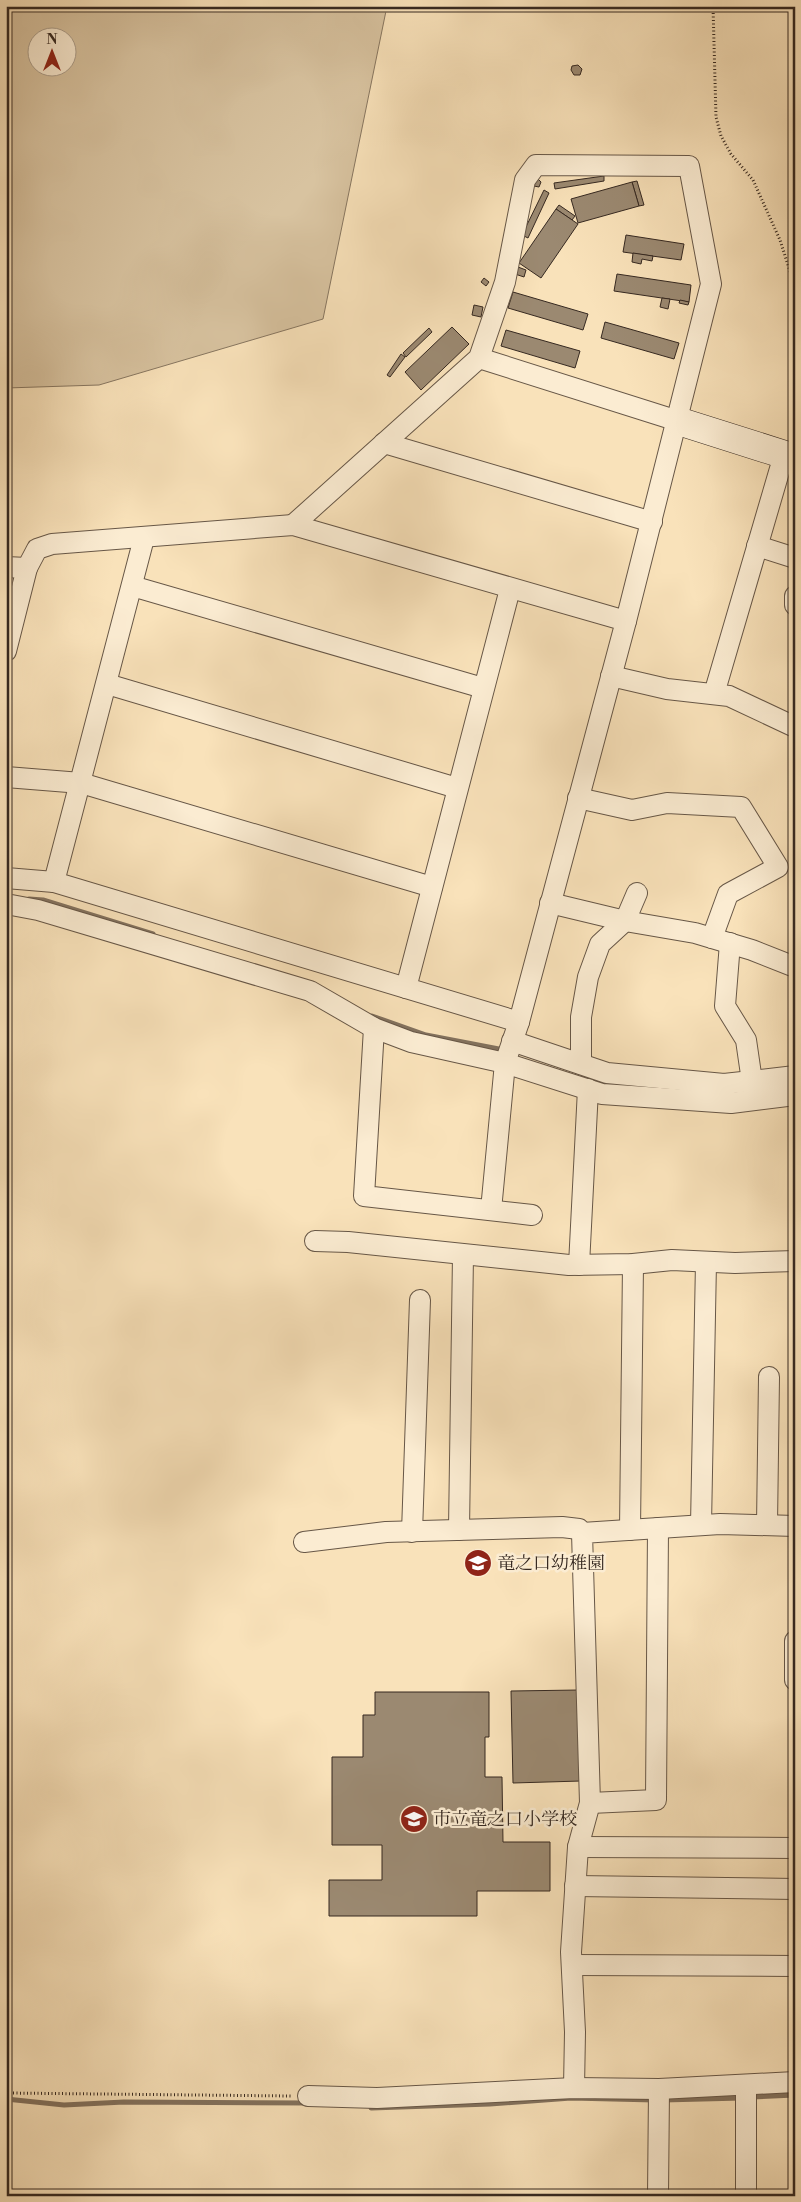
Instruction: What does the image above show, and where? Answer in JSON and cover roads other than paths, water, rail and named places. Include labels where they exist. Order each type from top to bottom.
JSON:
[{"type":"street","points":[[293,525],[479,358],[505,282],[525,180],[536,165],[689,166],[711,284],[678,421],[626,621],[519,1022],[505,1063],[491,1210]]},
{"type":"street","points":[[479,358],[789,456],[757,546],[714,694]]},
{"type":"street","points":[[384,443],[652,522]]},
{"type":"street","points":[[6,651],[27,568],[38,549],[52,544],[293,525],[626,621]]},
{"type":"street","points":[[54,882],[144,538]]},
{"type":"street","points":[[757,546],[795,558]]},
{"type":"street","points":[[6,567],[27,568]]},
{"type":"street","points":[[132,586],[483,688]]},
{"type":"street","points":[[406,988],[510,589]]},
{"type":"street","points":[[795,596],[795,605]]},
{"type":"street","points":[[611,676],[667,689],[729,696],[795,727]]},
{"type":"street","points":[[107,684],[457,788]]},
{"type":"street","points":[[6,777],[81,783],[432,887]]},
{"type":"street","points":[[578,798],[632,810],[667,804],[741,807],[778,867],[728,894],[721,940],[725,1006],[746,1040],[754,1092]]},
{"type":"street","points":[[6,878],[54,882],[519,1022]]},
{"type":"street","points":[[581,1064],[580,1017],[588,977],[600,944],[625,921],[636,893]]},
{"type":"street","points":[[550,903],[625,921],[721,940],[795,966]]},
{"type":"street","points":[[6,904],[38,910],[310,991],[374,1028],[411,1042],[505,1063],[602,1094],[731,1103],[795,1076]]},
{"type":"street","points":[[374,1028],[364,1196],[532,1215]]},
{"type":"street","points":[[512,1041],[607,1073],[724,1084],[754,1092],[795,1095]]},
{"type":"street","points":[[579,1265],[588,1089]]},
{"type":"street","points":[[315,1241],[348,1242],[463,1255],[579,1265],[633,1264],[672,1260],[706,1262],[795,1261]]},
{"type":"street","points":[[460,1530],[463,1255]]},
{"type":"street","points":[[701,1525],[706,1262]]},
{"type":"street","points":[[630,1530],[633,1264]]},
{"type":"street","points":[[412,1532],[420,1300]]},
{"type":"street","points":[[767,1525],[769,1377]]},
{"type":"street","points":[[582,1533],[701,1525],[795,1526]]},
{"type":"street","points":[[304,1542],[412,1532],[460,1530],[562,1527],[579,1528],[582,1533],[590,1803],[578,1847],[575,1886],[572,1965],[574,2088]]},
{"type":"street","points":[[590,1803],[656,1800],[658,1528]]},
{"type":"street","points":[[795,1641],[795,1680]]},
{"type":"street","points":[[578,1847],[795,1848]]},
{"type":"street","points":[[575,1886],[795,1889]]},
{"type":"street","points":[[572,1965],[795,1966]]},
{"type":"street","points":[[308,2096],[377,2098],[574,2088],[659,2096],[746,2093],[795,2082]]},
{"type":"street","points":[[746,2093],[746,2196]]},
{"type":"street","points":[[658,2196],[659,2096]]},
{"type":"waterway","points":[[29,899],[43,900],[153,934]]},
{"type":"waterway","points":[[372,1016],[426,1035],[504,1050]]},
{"type":"waterway","points":[[583,1075],[605,1084],[628,1085]]},
{"type":"waterway","points":[[751,2097],[795,2095]]},
{"type":"waterway","points":[[371,2108],[490,2104],[571,2098],[655,2100]]},
{"type":"waterway","points":[[663,2100],[742,2098]]},
{"type":"waterway","points":[[6,2099],[64,2105],[124,2102],[308,2103]]},
{"type":"place","name":"竜之口幼稚園","points":[[478,1563]]},
{"type":"place","name":"市立竜之口小学校","points":[[414,1819]]}]
